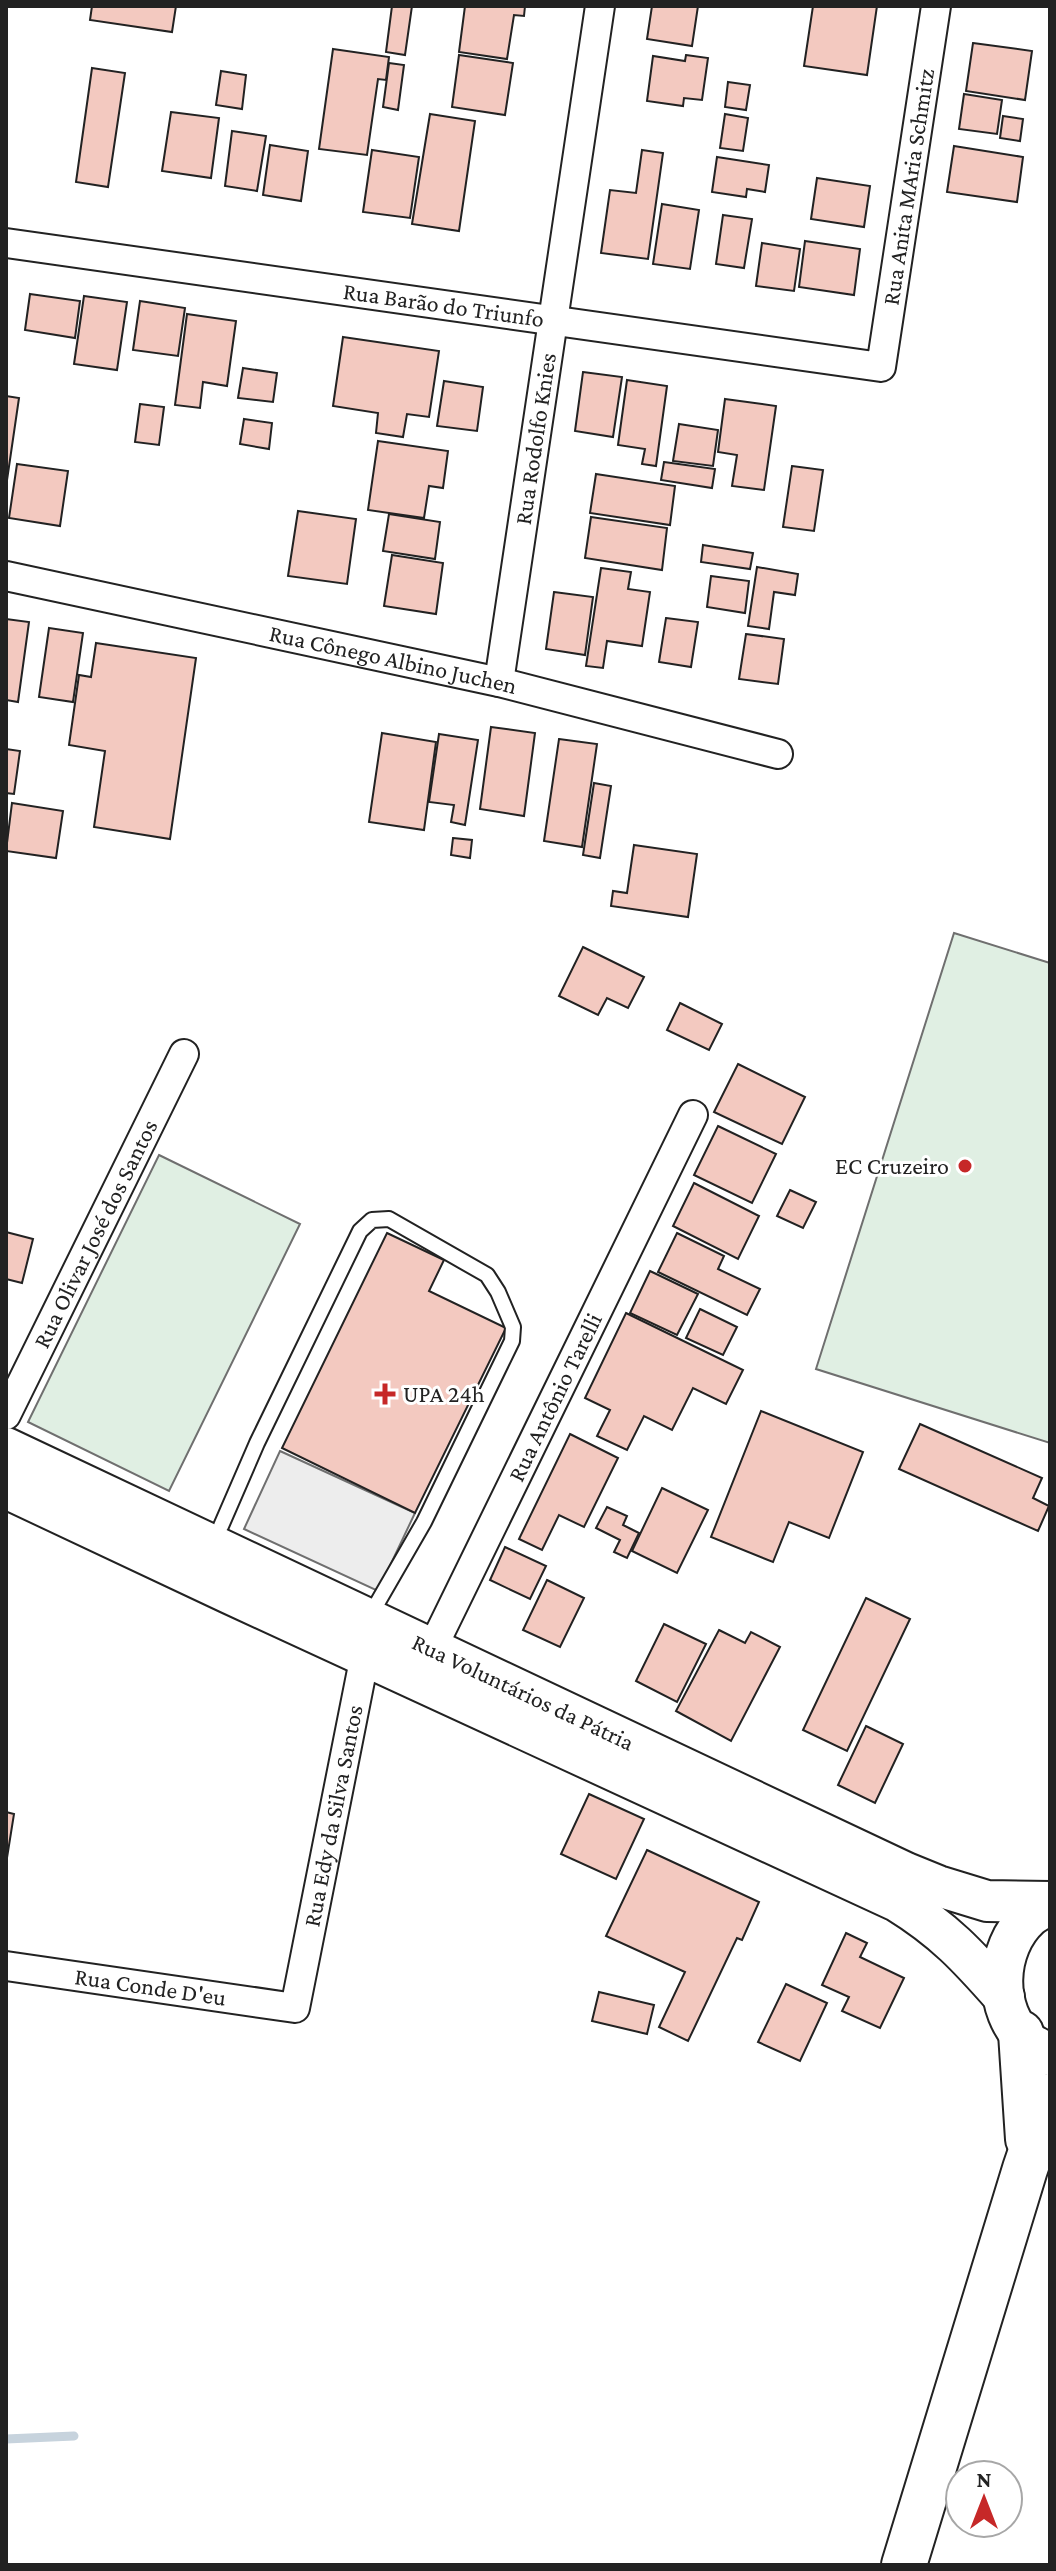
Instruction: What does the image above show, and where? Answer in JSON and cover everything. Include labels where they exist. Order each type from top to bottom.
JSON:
[{"type":"highway","points":[[1025,2028],[1040,2144]]},
{"type":"highway","points":[[904,2565],[1040,2144],[1050,2096]]},
{"type":"main road","name":"Rua Voluntários da Pátria","points":[[6,1448],[90,1508],[246,1601],[283,1605],[325,1626],[368,1625]]},
{"type":"main road","name":"Rua Voluntários da Pátria","points":[[6,1488],[90,1508],[368,1625],[424,1665],[897,1901],[961,1947],[1025,2028]]},
{"type":"main road","name":"Rua Voluntários da Pátria","points":[[424,1665],[938,1886],[987,1901],[1050,1903]]},
{"type":"main road","points":[[1025,2028],[1002,1989],[1004,1959],[1011,1941],[1028,1918],[1050,1903]]},
{"type":"street","name":"Rua Rodolfo Knies","points":[[499,682],[600,6]]},
{"type":"street","name":"Rua Anita MAria Schmitz","points":[[881,367],[936,6]]},
{"type":"street","name":"Rua Barão do Triunfo","points":[[6,243],[881,367]]},
{"type":"street","name":"Rua Cônego Albino Juchen","points":[[6,576],[499,682],[778,754]]},
{"type":"street","name":"Rua Olivar José dos Santos","points":[[6,1415],[184,1054]]},
{"type":"street","name":"Rua Antônio Tarelli","points":[[424,1665],[693,1115]]},
{"type":"street","name":"Rua Edy da Silva Santos","points":[[295,2008],[368,1625]]},
{"type":"street","name":"Rua Conde D'eu","points":[[6,1966],[295,2008]]},
{"type":"lane","points":[[221,1526],[257,1443],[360,1231],[372,1220],[389,1219],[487,1275],[513,1327],[512,1341],[424,1522],[368,1625]]},
{"type":"green space","name":"EC Cruzeiro","points":[[954,933],[1050,963],[1050,1443],[816,1369]]},
{"type":"green space","points":[[159,1155],[300,1224],[169,1491],[28,1422]]},
{"type":"shaded area","points":[[280,1451],[415,1513],[378,1591],[244,1529]]},
{"type":"building","points":[[92,6],[176,6],[172,32],[90,20]]},
{"type":"building","points":[[392,6],[412,6],[405,55],[386,52]]},
{"type":"building","points":[[465,6],[525,6],[524,16],[514,15],[507,59],[459,52]]},
{"type":"building","points":[[652,6],[698,6],[692,46],[647,39]]},
{"type":"building","points":[[813,6],[877,6],[867,75],[804,66]]},
{"type":"building","points":[[973,43],[1032,51],[1025,100],[966,91]]},
{"type":"building","points":[[333,49],[389,57],[386,80],[378,79],[367,155],[319,149]]},
{"type":"building","points":[[459,55],[513,63],[505,115],[452,107]]},
{"type":"building","points":[[686,55],[708,58],[702,100],[684,98],[683,106],[647,101],[653,56],[685,61]]},
{"type":"building","points":[[389,63],[404,65],[398,110],[383,107]]},
{"type":"building","points":[[92,68],[125,73],[108,187],[76,182]]},
{"type":"building","points":[[221,71],[246,75],[242,109],[216,105]]},
{"type":"building","points":[[728,82],[750,85],[746,110],[725,107]]},
{"type":"building","points":[[964,94],[1002,100],[997,134],[959,129]]},
{"type":"building","points":[[171,112],[219,118],[211,178],[162,171]]},
{"type":"building","points":[[430,114],[475,121],[459,231],[412,224]]},
{"type":"building","points":[[725,114],[748,118],[743,151],[720,148]]},
{"type":"building","points":[[1003,116],[1023,119],[1020,141],[1000,138]]},
{"type":"building","points":[[232,131],[266,136],[257,191],[225,186]]},
{"type":"building","points":[[270,145],[308,151],[301,201],[263,195]]},
{"type":"building","points":[[954,146],[1023,157],[1017,202],[947,192]]},
{"type":"building","points":[[372,150],[419,157],[410,218],[363,212]]},
{"type":"building","points":[[642,150],[663,153],[648,259],[601,253],[610,190],[636,193]]},
{"type":"building","points":[[717,157],[769,165],[765,192],[747,189],[746,197],[712,192]]},
{"type":"building","points":[[817,178],[870,186],[864,227],[811,219]]},
{"type":"building","points":[[662,204],[699,210],[690,269],[653,264]]},
{"type":"building","points":[[723,215],[752,219],[744,268],[716,264]]},
{"type":"building","points":[[805,241],[860,249],[854,295],[799,287]]},
{"type":"building","points":[[762,243],[800,249],[794,291],[756,286]]},
{"type":"building","points":[[30,294],[80,301],[75,338],[25,330]]},
{"type":"building","points":[[84,296],[127,302],[117,370],[74,364]]},
{"type":"building","points":[[140,301],[185,308],[178,356],[133,350]]},
{"type":"building","points":[[187,314],[236,321],[227,386],[203,382],[200,408],[175,405]]},
{"type":"building","points":[[343,337],[439,351],[429,417],[407,414],[403,437],[376,433],[378,413],[333,406]]},
{"type":"building","points":[[243,368],[277,373],[273,402],[238,398]]},
{"type":"building","points":[[583,372],[622,377],[613,437],[575,431]]},
{"type":"building","points":[[627,380],[667,386],[656,466],[642,464],[645,449],[618,445]]},
{"type":"building","points":[[444,381],[483,387],[477,431],[437,426]]},
{"type":"building","points":[[6,396],[19,398],[6,487]]},
{"type":"building","points":[[725,399],[776,406],[764,490],[732,486],[737,455],[718,452]]},
{"type":"building","points":[[140,404],[164,407],[159,445],[135,442]]},
{"type":"building","points":[[244,419],[272,423],[269,449],[240,444]]},
{"type":"building","points":[[679,424],[718,430],[713,466],[673,461]]},
{"type":"building","points":[[378,441],[448,451],[443,488],[429,486],[424,518],[368,510]]},
{"type":"building","points":[[664,462],[715,469],[712,488],[661,480]]},
{"type":"building","points":[[17,464],[68,471],[60,526],[9,518]]},
{"type":"building","points":[[792,466],[823,470],[814,531],[783,527]]},
{"type":"building","points":[[596,474],[675,486],[670,525],[590,513]]},
{"type":"building","points":[[298,511],[356,519],[347,584],[288,576]]},
{"type":"building","points":[[389,514],[440,522],[435,559],[383,551]]},
{"type":"building","points":[[591,517],[667,528],[662,570],[585,558]]},
{"type":"building","points":[[703,545],[753,553],[750,569],[701,562]]},
{"type":"building","points":[[392,555],[443,563],[436,614],[384,606]]},
{"type":"building","points":[[757,567],[798,574],[795,595],[774,592],[769,629],[748,626]]},
{"type":"building","points":[[601,568],[631,572],[628,589],[650,592],[642,646],[607,641],[603,668],[586,666]]},
{"type":"building","points":[[711,576],[749,581],[745,613],[707,607]]},
{"type":"building","points":[[554,592],[593,597],[585,655],[546,649]]},
{"type":"building","points":[[666,618],[698,622],[691,667],[659,662]]},
{"type":"building","points":[[6,619],[29,622],[18,702],[6,700]]},
{"type":"building","points":[[49,628],[83,633],[73,702],[39,697]]},
{"type":"building","points":[[746,634],[784,639],[778,684],[739,679]]},
{"type":"building","points":[[96,643],[196,658],[170,839],[94,827],[105,751],[69,745],[79,675],[91,677]]},
{"type":"building","points":[[491,727],[535,733],[524,816],[480,809]]},
{"type":"building","points":[[382,733],[436,742],[424,830],[369,822]]},
{"type":"building","points":[[439,734],[478,740],[465,825],[451,822],[454,805],[429,802]]},
{"type":"building","points":[[559,739],[597,744],[582,847],[544,841]]},
{"type":"building","points":[[6,749],[20,751],[14,794],[6,793]]},
{"type":"building","points":[[594,783],[611,786],[600,858],[583,855]]},
{"type":"building","points":[[12,803],[63,811],[56,858],[6,851]]},
{"type":"building","points":[[453,838],[472,840],[470,858],[451,855]]},
{"type":"building","points":[[634,845],[697,854],[688,917],[611,906],[613,891],[627,893]]},
{"type":"building","points":[[583,947],[644,977],[628,1008],[607,998],[598,1015],[559,996]]},
{"type":"building","points":[[680,1003],[722,1024],[709,1050],[667,1030]]},
{"type":"building","points":[[738,1064],[805,1097],[782,1144],[714,1112]]},
{"type":"building","points":[[718,1126],[776,1154],[752,1203],[694,1175]]},
{"type":"building","points":[[694,1183],[759,1216],[738,1259],[673,1226]]},
{"type":"building","points":[[790,1190],[816,1202],[803,1228],[777,1216]]},
{"type":"building","points":[[6,1232],[33,1239],[22,1283],[6,1279]]},
{"type":"building","points":[[387,1233],[444,1260],[429,1291],[506,1328],[415,1513],[282,1448]]},
{"type":"building","points":[[677,1233],[724,1256],[718,1269],[760,1289],[747,1315],[658,1272]]},
{"type":"building","points":[[650,1271],[698,1294],[677,1335],[630,1313]]},
{"type":"building","points":[[700,1309],[737,1327],[723,1355],[686,1338]]},
{"type":"building","points":[[626,1313],[743,1370],[726,1404],[693,1388],[672,1430],[644,1416],[627,1450],[597,1436],[610,1410],[585,1398]]},
{"type":"building","points":[[761,1411],[863,1452],[829,1538],[789,1522],[773,1562],[711,1537]]},
{"type":"building","points":[[920,1424],[1042,1478],[1033,1498],[1049,1506],[1038,1531],[899,1469]]},
{"type":"building","points":[[570,1434],[618,1458],[584,1527],[559,1515],[542,1550],[519,1539]]},
{"type":"building","points":[[662,1488],[708,1510],[677,1573],[632,1551]]},
{"type":"building","points":[[607,1507],[627,1516],[623,1525],[639,1533],[627,1558],[614,1552],[620,1540],[596,1528]]},
{"type":"building","points":[[505,1547],[546,1566],[530,1599],[490,1580]]},
{"type":"building","points":[[547,1580],[584,1598],[560,1647],[523,1630]]},
{"type":"building","points":[[866,1598],[910,1619],[847,1751],[803,1730]]},
{"type":"building","points":[[664,1624],[706,1644],[677,1702],[636,1681]]},
{"type":"building","points":[[719,1630],[745,1643],[751,1632],[780,1647],[731,1741],[676,1711]]},
{"type":"building","points":[[866,1726],[903,1744],[875,1803],[838,1785]]},
{"type":"building","points":[[589,1794],[644,1819],[616,1879],[561,1854]]},
{"type":"building","points":[[6,1812],[14,1814],[6,1864]]},
{"type":"building","points":[[647,1850],[759,1902],[742,1940],[737,1938],[688,2041],[659,2027],[685,1972],[606,1936]]},
{"type":"building","points":[[846,1933],[867,1943],[860,1957],[904,1978],[880,2028],[842,2011],[849,1997],[822,1985]]},
{"type":"building","points":[[786,1984],[827,2003],[800,2061],[758,2042]]},
{"type":"building","points":[[599,1992],[654,2005],[647,2034],[592,2021]]},
{"type":"waterway","points":[[6,2439],[74,2436]]},
{"type":"place","name":"EC Cruzeiro","points":[[965,1166]]},
{"type":"place","name":"UPA 24h","points":[[385,1394]]}]
